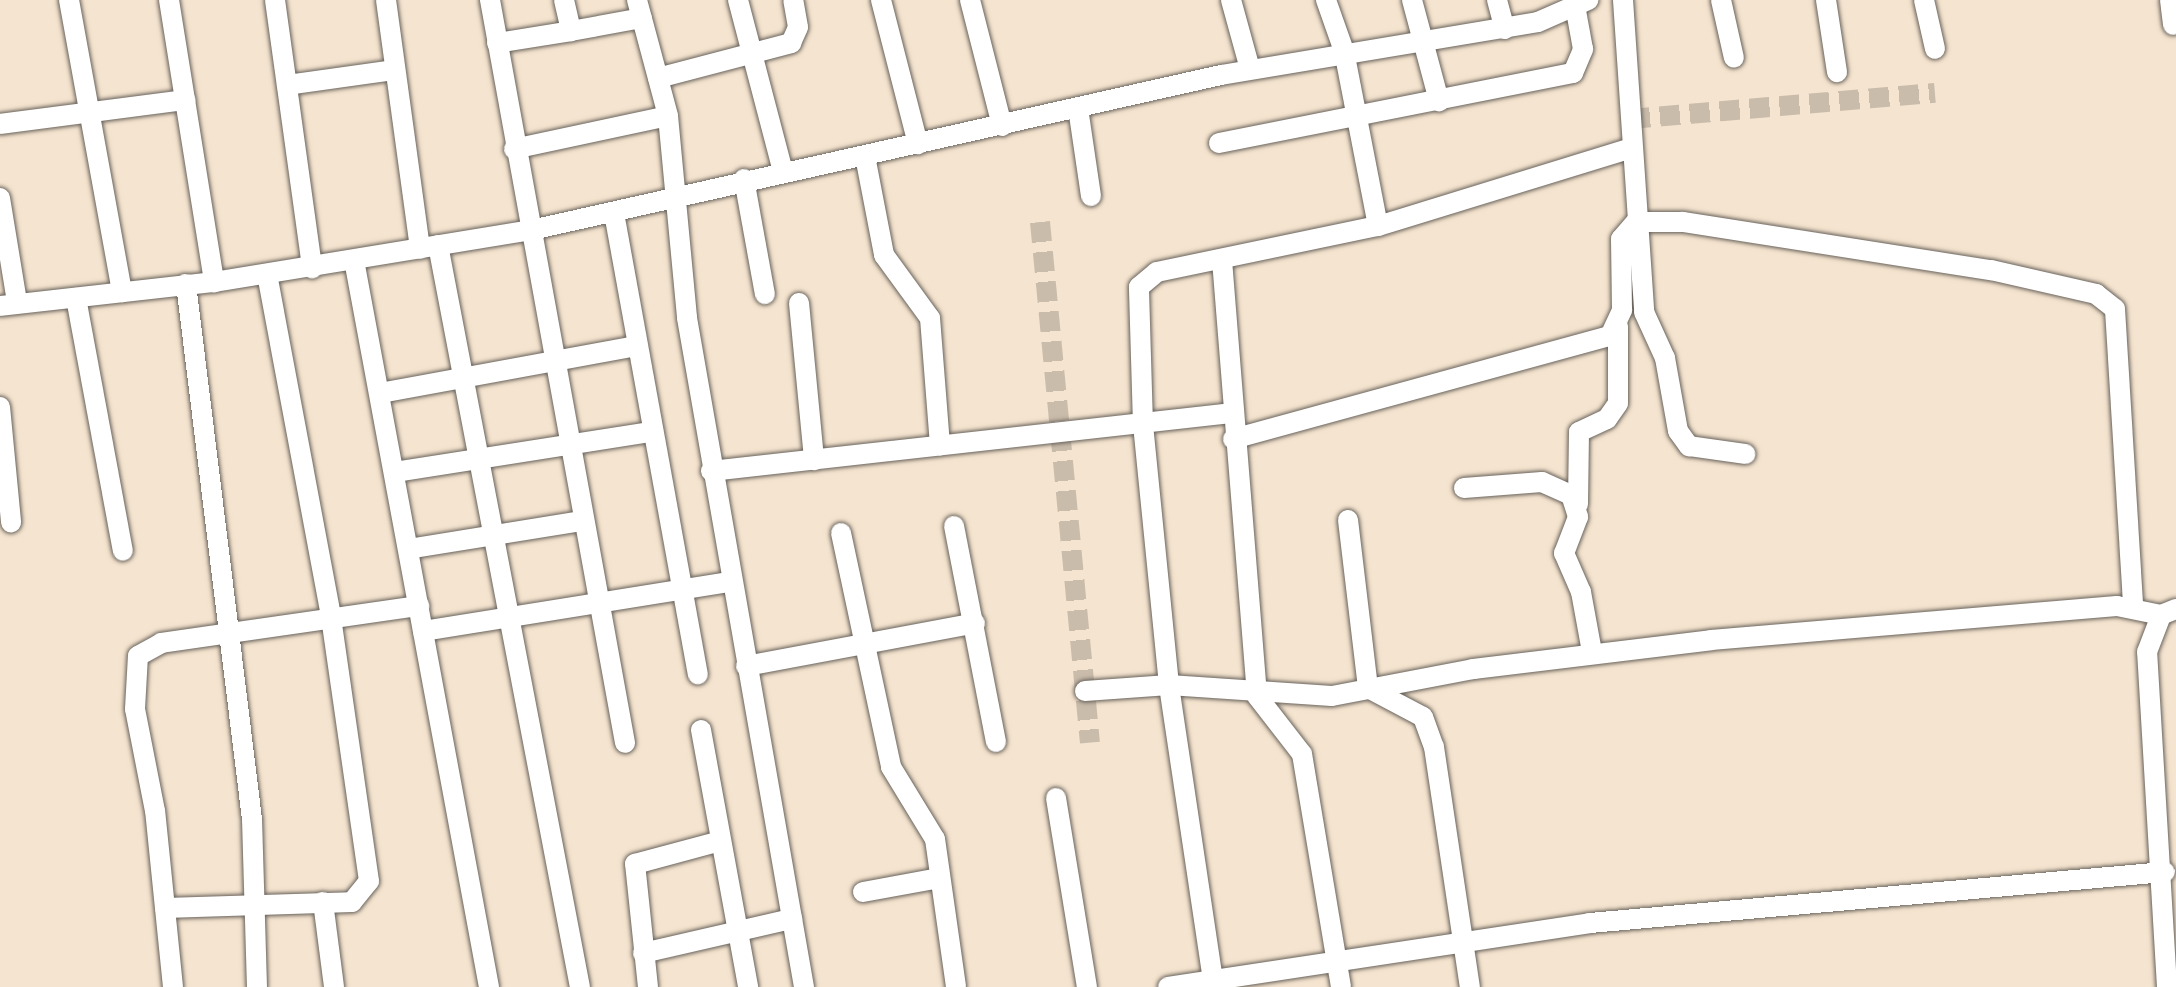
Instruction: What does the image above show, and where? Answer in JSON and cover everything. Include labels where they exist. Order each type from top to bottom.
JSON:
[{"type":"street","points":[[69,0],[122,292]]},
{"type":"street","points":[[169,0],[214,282]]},
{"type":"street","points":[[275,0],[312,268]]},
{"type":"street","points":[[386,0],[394,70],[429,247],[465,378],[497,535],[580,987]]},
{"type":"street","points":[[490,0],[527,231],[625,743]]},
{"type":"street","points":[[564,0],[571,31]]},
{"type":"street","points":[[738,0],[783,172]]},
{"type":"street","points":[[658,78],[752,53],[797,37],[793,0]]},
{"type":"street","points":[[881,0],[918,144]]},
{"type":"street","points":[[970,0],[1002,126]]},
{"type":"street","points":[[1231,0],[1250,69]]},
{"type":"street","points":[[1326,0],[1344,51],[1378,226]]},
{"type":"street","points":[[1412,0],[1439,101]]},
{"type":"street","points":[[1497,0],[1505,29]]},
{"type":"street","points":[[1623,0],[1639,292],[1665,358],[1678,431],[1689,446],[1745,454]]},
{"type":"street","points":[[1721,0],[1734,58]]},
{"type":"street","points":[[1826,0],[1837,72]]},
{"type":"street","points":[[1924,0],[1935,49]]},
{"type":"street","points":[[2170,0],[2173,25]]},
{"type":"street","points":[[0,198],[8,304],[214,282],[527,231],[614,213],[744,179],[865,156],[1250,69],[1344,51],[1424,44],[1505,29],[1579,3],[1583,49],[1573,73],[1219,143]]},
{"type":"street","points":[[497,43],[571,31],[640,9],[668,116],[672,199],[711,471],[804,987]]},
{"type":"street","points":[[287,85],[394,70]]},
{"type":"street","points":[[0,124],[185,100]]},
{"type":"street","points":[[1078,108],[1091,196]]},
{"type":"street","points":[[514,149],[668,116]]},
{"type":"street","points":[[1213,983],[1169,685],[1143,425],[1139,287],[1157,272],[1378,226],[1632,148]]},
{"type":"street","points":[[865,156],[884,255],[930,318],[940,446]]},
{"type":"street","points":[[744,179],[765,294]]},
{"type":"street","points":[[614,213],[651,432],[698,674]]},
{"type":"street","points":[[1592,652],[1581,592],[1564,553],[1578,504],[1579,432],[1607,419],[1618,403],[1621,239],[1636,222],[1683,222],[1874,251],[2108,299],[2118,324],[2133,606]]},
{"type":"street","points":[[354,260],[489,987]]},
{"type":"street","points":[[1222,260],[1233,439],[1257,696],[1302,754],[1341,987]]},
{"type":"street","points":[[165,908],[361,899],[369,881],[331,616],[267,274]]},
{"type":"street","points":[[186,284],[230,630],[257,903],[257,987]]},
{"type":"street","points":[[76,298],[123,551]]},
{"type":"street","points":[[799,303],[814,460]]},
{"type":"street","points":[[1233,439],[1610,336],[1618,326]]},
{"type":"street","points":[[380,393],[637,346]]},
{"type":"street","points":[[0,407],[11,522]]},
{"type":"street","points":[[711,471],[1231,413]]},
{"type":"street","points":[[395,472],[651,432]]},
{"type":"street","points":[[1464,488],[1542,482],[1563,489],[1578,504]]},
{"type":"street","points":[[1348,520],[1368,688]]},
{"type":"street","points":[[408,549],[581,521]]},
{"type":"street","points":[[954,526],[996,742]]},
{"type":"street","points":[[841,533],[891,767],[930,823],[956,987]]},
{"type":"street","points":[[423,631],[729,582]]},
{"type":"street","points":[[173,987],[135,669],[147,647],[230,630],[419,606]]},
{"type":"street","points":[[1085,691],[1169,685],[1257,696],[1368,688],[1592,652],[2133,606],[2168,612],[2147,652],[2165,872],[2167,987]]},
{"type":"street","points":[[746,666],[866,648],[975,623]]},
{"type":"street","points":[[1368,688],[1408,707],[1428,728],[1470,987]]},
{"type":"street","points":[[701,730],[748,987]]},
{"type":"street","points":[[1056,798],[1087,987]]},
{"type":"street","points":[[648,987],[635,864],[721,841]]},
{"type":"street","points":[[1168,987],[1213,983],[1337,960],[1590,923],[2165,872]]},
{"type":"street","points":[[863,892],[939,878]]},
{"type":"street","points":[[323,902],[334,987]]},
{"type":"street","points":[[643,953],[737,928],[792,919]]},
{"type":"tunnel","points":[[1630,119],[1935,93]]},
{"type":"tunnel","points":[[1040,222],[1090,743]]}]
